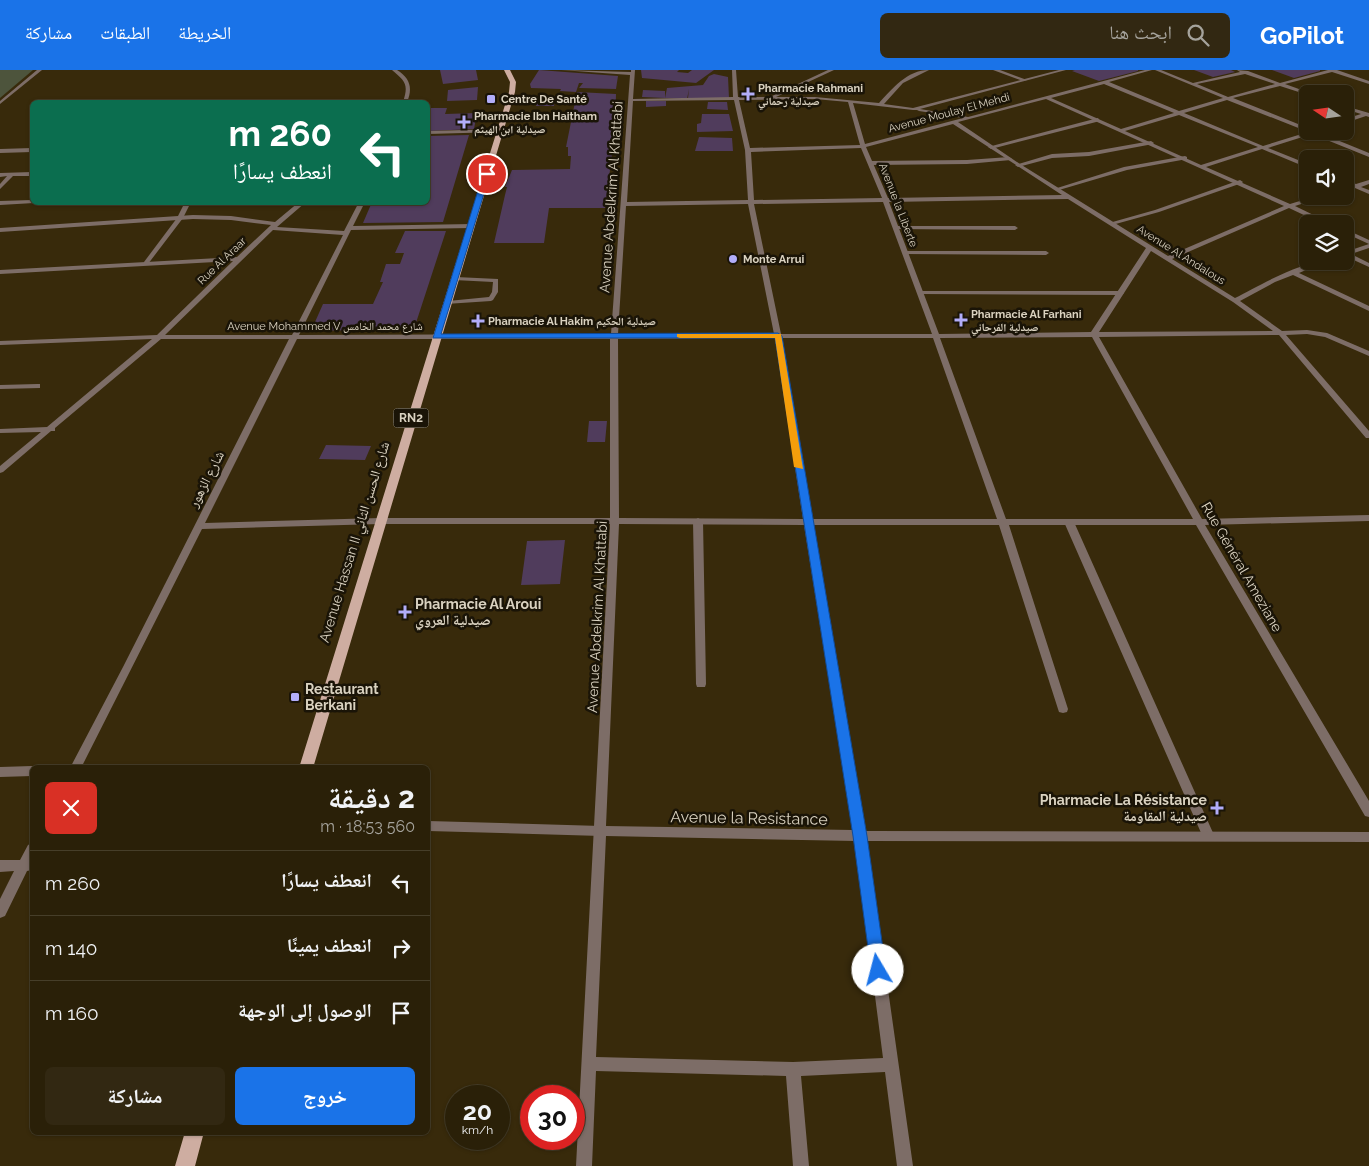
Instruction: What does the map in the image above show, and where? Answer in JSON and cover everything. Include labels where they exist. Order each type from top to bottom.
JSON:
[{"type":"main road","name":"Avenue Hassan II شارع الحسن الثاني","points":[[307,765],[512,92],[512,82],[507,70]]},
{"type":"main road","points":[[185,1166],[194,1135]]},
{"type":"street","points":[[0,103],[40,70]]},
{"type":"street","points":[[394,70],[408,81],[410,89],[406,100]]},
{"type":"street","points":[[563,70],[633,72]]},
{"type":"street","points":[[734,70],[736,100],[748,150],[751,203],[778,336],[860,836],[906,1166]]},
{"type":"street","points":[[768,99],[832,70]]},
{"type":"street","points":[[880,104],[900,82],[926,70]]},
{"type":"street","points":[[995,70],[1025,80]]},
{"type":"street","points":[[913,109],[1064,70]]},
{"type":"street","name":"Avenue Moulay El Mehdi","points":[[748,150],[863,146],[1150,70]]},
{"type":"street","points":[[1158,70],[1299,127]]},
{"type":"street","points":[[1239,70],[1299,91]]},
{"type":"street","points":[[1122,130],[1228,98],[1332,70],[1369,83]]},
{"type":"street","name":"Avenue Abdelkrim Al Khattabi","points":[[584,1166],[616,522],[614,336],[633,72]]},
{"type":"street","points":[[1193,84],[1246,72]]},
{"type":"street","points":[[1104,82],[1181,112],[1299,162]]},
{"type":"street","points":[[632,100],[815,98],[880,104],[970,118]]},
{"type":"street","points":[[1048,98],[1240,182],[1310,215]]},
{"type":"street","name":"Avenue la Liberte","points":[[850,101],[863,146],[897,228],[1004,522],[1063,709]]},
{"type":"street","points":[[1354,110],[1368,114]]},
{"type":"street","points":[[1354,118],[1368,114]]},
{"type":"street","points":[[991,147],[1098,120]]},
{"type":"street","name":"Avenue Al Andalous","points":[[954,122],[1009,159],[1235,301],[1280,333],[1369,436]]},
{"type":"street","points":[[430,133],[499,130]]},
{"type":"street","points":[[1203,166],[1299,134]]},
{"type":"street","points":[[1332,140],[1369,155]]},
{"type":"street","points":[[1018,164],[1052,156],[1089,154],[1151,143]]},
{"type":"street","points":[[0,151],[30,150]]},
{"type":"street","points":[[1057,189],[1126,168],[1185,158]]},
{"type":"street","points":[[871,163],[967,162],[1009,159]]},
{"type":"street","points":[[0,176],[30,174]]},
{"type":"street","points":[[0,187],[11,175]]},
{"type":"street","points":[[1112,223],[1157,211],[1240,182]]},
{"type":"street","points":[[1356,186],[1369,182]]},
{"type":"street","points":[[1356,186],[1369,192]]},
{"type":"street","points":[[624,204],[678,201],[751,203],[1070,197]]},
{"type":"street","points":[[0,203],[30,202]]},
{"type":"street","points":[[1167,258],[1299,203]]},
{"type":"street","points":[[146,263],[180,218],[186,205]]},
{"type":"street","name":"Rue Al Araar","points":[[0,470],[159,337],[237,260],[298,205]]},
{"type":"street","name":"شارع الزهور","points":[[77,765],[361,205]]},
{"type":"street","points":[[0,230],[217,217],[274,226],[349,231],[472,226]]},
{"type":"street","points":[[897,228],[1015,228]]},
{"type":"street","points":[[1354,235],[1369,242]]},
{"type":"street","points":[[1354,251],[1369,246]]},
{"type":"street","points":[[1094,334],[1150,248]]},
{"type":"street","points":[[906,253],[1046,253]]},
{"type":"street","points":[[1354,258],[1369,266]]},
{"type":"street","points":[[0,272],[146,263],[237,260]]},
{"type":"street","points":[[1235,301],[1302,270]]},
{"type":"street","points":[[1294,273],[1369,309]]},
{"type":"street","points":[[448,303],[485,301],[491,299],[495,292],[496,280],[456,279]]},
{"type":"street","points":[[921,293],[1120,293]]},
{"type":"street","name":"Avenue Mohammed V شارع محمد الخامس","points":[[0,343],[159,337],[937,336],[1280,333],[1301,330],[1319,332],[1369,354]]},
{"type":"street","name":"Rue Général Ameziane","points":[[1094,334],[1199,522],[1369,812]]},
{"type":"street","points":[[0,387],[37,386]]},
{"type":"street","points":[[0,431],[52,428]]},
{"type":"street","points":[[199,526],[380,521],[616,522],[808,520],[1199,522],[1369,518]]},
{"type":"street","points":[[698,521],[701,684]]},
{"type":"street","points":[[1069,522],[1208,835]]},
{"type":"street","points":[[0,772],[30,771]]},
{"type":"street","name":"Avenue la Resistance","points":[[430,826],[860,836],[1208,835],[1369,837]]},
{"type":"street","points":[[0,866],[28,865]]},
{"type":"street","points":[[0,912],[28,865]]},
{"type":"street","points":[[589,1064],[793,1069],[892,1066]]},
{"type":"street","points":[[793,1069],[801,1166]]},
{"type":"green space","points":[[0,70],[33,70],[0,98]]},
{"type":"building","points":[[440,70],[476,70],[478,80],[443,84]]},
{"type":"building","points":[[539,70],[618,76],[616,89],[579,88],[583,83],[579,83],[576,92],[560,91],[561,89],[531,88],[530,84]]},
{"type":"building","points":[[641,70],[679,70],[677,72],[688,73],[692,70],[714,70],[696,83],[642,78]]},
{"type":"building","points":[[1194,70],[1231,70],[1235,72],[1213,77]]},
{"type":"building","points":[[1272,70],[1320,70],[1320,71],[1294,78]]},
{"type":"building","points":[[1072,71],[1138,71],[1099,81]]},
{"type":"building","points":[[714,74],[728,77],[729,98],[688,98],[689,89],[687,99],[665,98],[667,88],[703,85],[709,76]]},
{"type":"building","points":[[478,87],[477,100],[447,101],[448,90]]},
{"type":"building","points":[[643,90],[665,91],[665,98],[642,97]]},
{"type":"building","points":[[577,92],[616,94],[615,132],[605,208],[549,208],[544,243],[494,243],[507,187],[505,187],[512,170],[570,169],[571,156],[568,156],[568,147],[566,147]]},
{"type":"building","points":[[555,96],[554,106],[536,106],[538,97]]},
{"type":"building","points":[[646,101],[666,101],[666,106],[646,107]]},
{"type":"building","points":[[708,102],[727,102],[728,110],[707,109]]},
{"type":"building","points":[[430,108],[447,108],[445,114],[477,113],[474,129],[430,131]]},
{"type":"building","points":[[702,114],[729,114],[733,131],[697,132],[697,124],[701,123]]},
{"type":"building","points":[[469,135],[443,222],[363,223],[371,205],[430,205],[430,136]]},
{"type":"building","points":[[699,137],[732,138],[733,151],[695,151]]},
{"type":"building","points":[[405,231],[446,231],[414,329],[311,331],[323,304],[373,304],[383,282],[380,282],[386,264],[400,264],[404,253],[395,253]]},
{"type":"building","points":[[589,421],[607,421],[605,442],[587,442]]},
{"type":"building","points":[[326,445],[371,446],[365,460],[319,459]]},
{"type":"building","points":[[565,540],[560,584],[521,585],[527,541]]},
{"type":"slow traffic","points":[[680,336],[778,336],[799,467]]},
{"type":"place","name":"Pharmacie Rahmani صيدلية رحماني","points":[[748,94]]},
{"type":"place","name":"Centre De Santé","points":[[491,99]]},
{"type":"place","name":"Pharmacie Ibn Haitham صيدلية ابن الهيثم","points":[[464,122]]},
{"type":"place","name":"Monte Arrui","points":[[733,259]]},
{"type":"place","name":"Pharmacie Al Farhani صيدلية الفرحاني","points":[[961,320]]},
{"type":"place","name":"Pharmacie Al Hakim صيدلية الحكيم","points":[[478,321]]},
{"type":"place","name":"Pharmacie Al Aroui صيدلية العروي","points":[[405,612]]},
{"type":"place","name":"Restaurant Berkani","points":[[295,697]]},
{"type":"place","name":"Pharmacie La Résistance صيدلية المقاومة","points":[[1217,808]]},
{"type":"route","points":[[487,174],[436,337],[778,336],[860,836],[878,970]]}]
